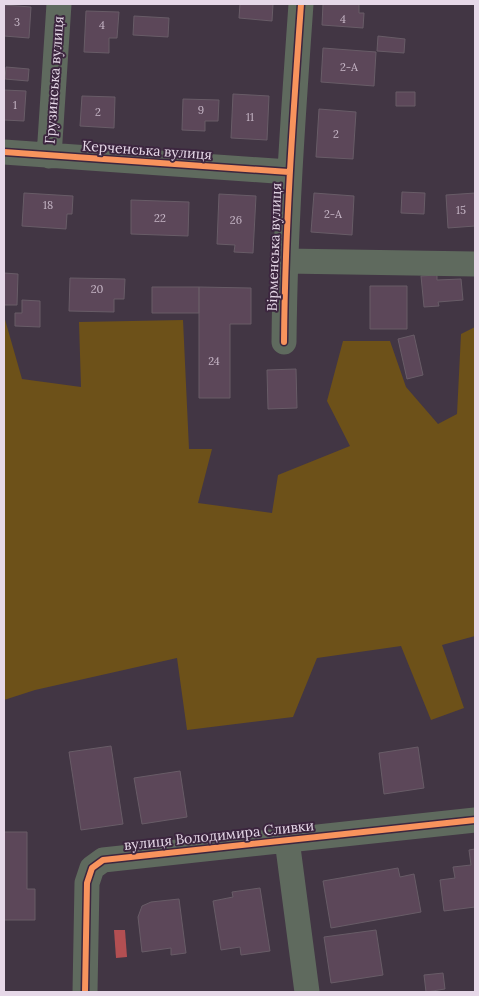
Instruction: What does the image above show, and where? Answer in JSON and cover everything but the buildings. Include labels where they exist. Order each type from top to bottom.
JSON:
[{"type":"street","name":"Грузинська вулиця","points":[[49,156],[59,4]]},
{"type":"street","name":"Вірменська вулиця","points":[[284,342],[289,172],[301,4]]},
{"type":"street","name":"Керченська вулиця","points":[[4,152],[289,172]]},
{"type":"street","points":[[285,261],[475,264]]},
{"type":"street","name":"вулиця Володимира Сливки","points":[[85,992],[87,883],[92,868],[103,860],[475,820]]},
{"type":"street","points":[[287,840],[307,992]]},
{"type":"shaded area","points":[[4,316],[22,379],[81,387],[79,322],[183,320],[189,449],[212,449],[198,503],[272,513],[278,475],[350,446],[327,401],[343,341],[390,341],[406,387],[438,424],[457,414],[461,334],[475,327],[475,636],[442,645],[464,708],[431,720],[401,646],[317,658],[293,717],[187,730],[177,658],[35,690],[4,700]]},
{"type":"shaded area","points":[[114,930],[125,930],[127,957],[116,958]]},
{"type":"cycle path","points":[[284,342],[292,131],[301,4]]},
{"type":"cycle path","points":[[4,152],[289,172]]},
{"type":"cycle path","points":[[85,992],[87,883],[92,868],[103,860],[475,820]]}]
